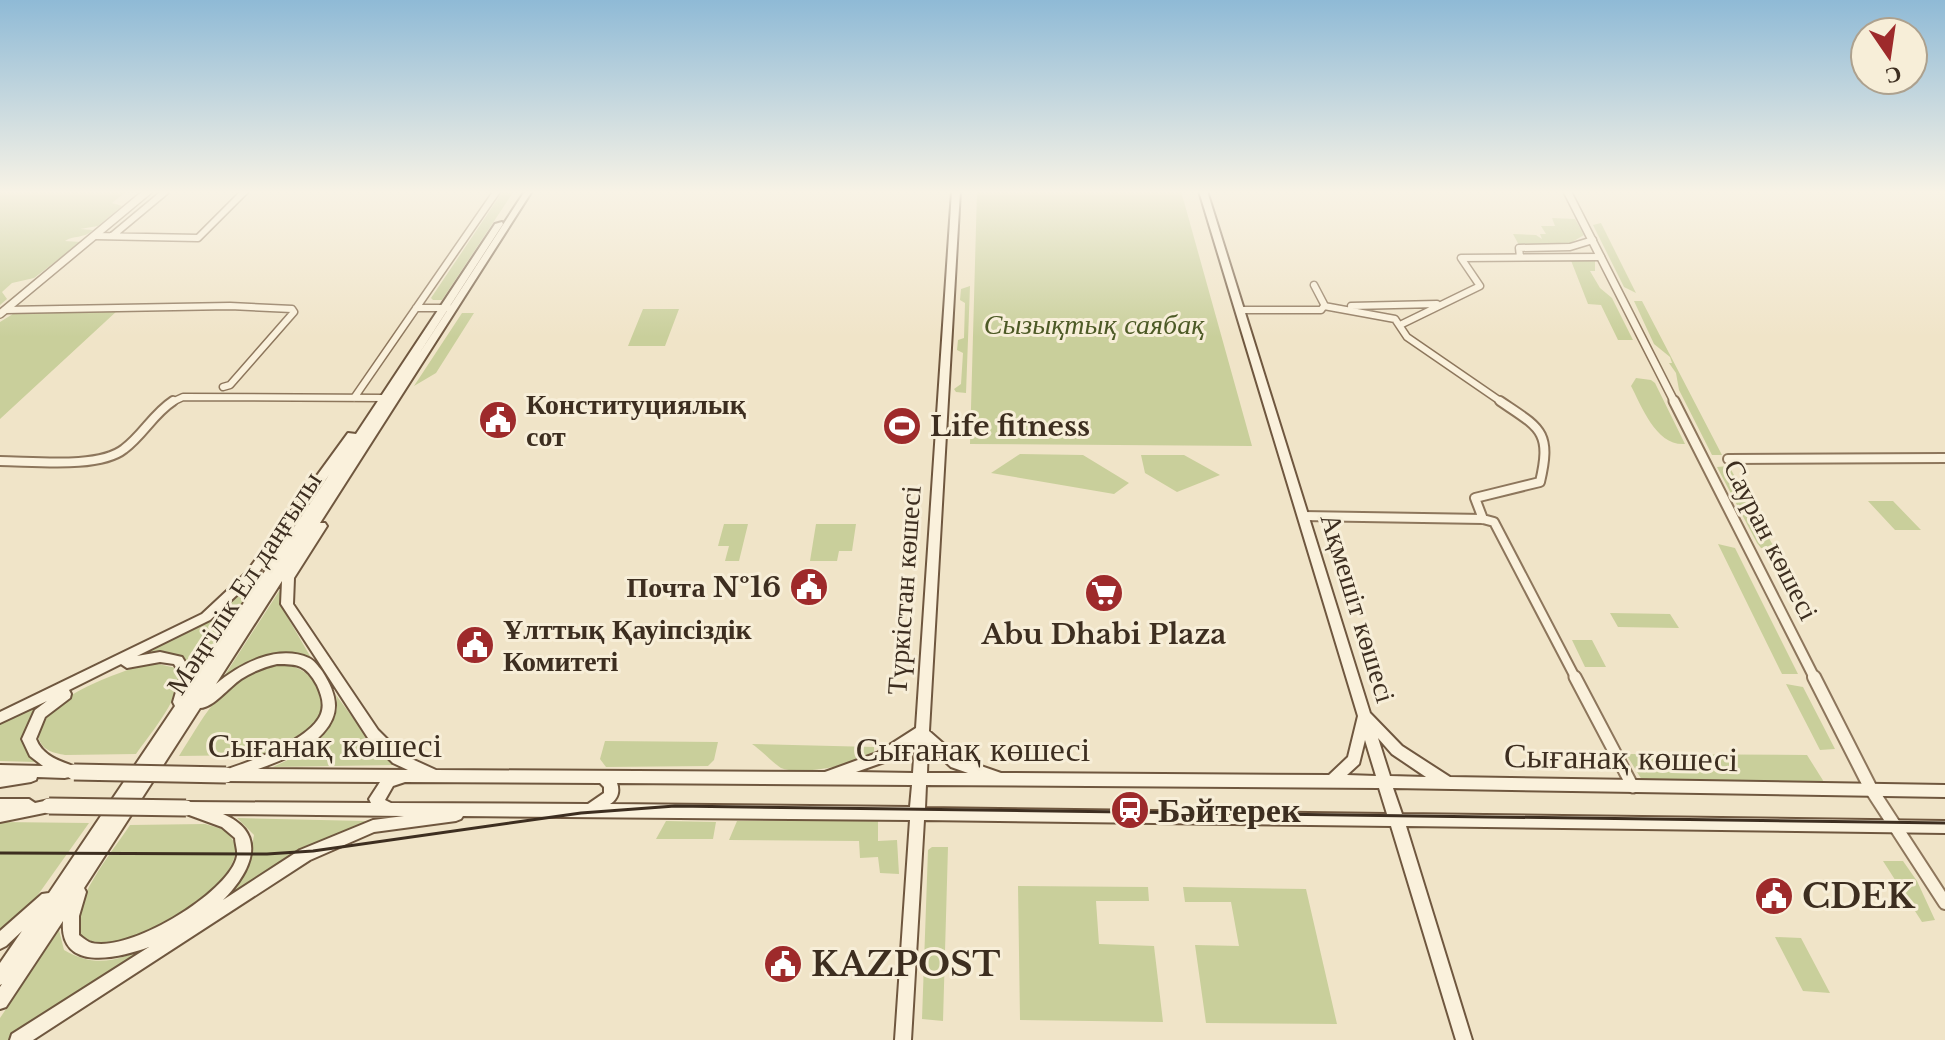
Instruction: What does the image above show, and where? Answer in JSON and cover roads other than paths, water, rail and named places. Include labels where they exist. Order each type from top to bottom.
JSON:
[{"type":"main road","name":"Мәңгілік Ел даңғылы","points":[[0,1001],[73,882],[490,240]]},
{"type":"main road","name":"Мәңгілік Ел даңғылы","points":[[376,419],[384,398],[495,240]]},
{"type":"main road","name":"Түркістан көшесі","points":[[903,1040],[953,240]]},
{"type":"main road","name":"Ақмешіт көшесі","points":[[1218,240],[1464,1040]]},
{"type":"main road","points":[[0,718],[206,617],[250,576],[349,438],[376,419]]},
{"type":"main road","points":[[376,419],[377,437],[288,578],[287,604],[379,741],[398,759],[435,776]]},
{"type":"main road","points":[[74,772],[48,763],[34,752],[29,739],[40,714],[70,691],[127,663],[170,657],[184,665],[187,675],[179,721]]},
{"type":"main road","points":[[179,721],[246,669],[280,659],[300,660],[310,665],[329,697],[327,714],[320,728],[290,750],[226,775]]},
{"type":"main road","points":[[1332,781],[1354,760],[1364,713]]},
{"type":"main road","points":[[1364,713],[1397,750],[1449,784]]},
{"type":"main road","points":[[824,778],[882,757],[921,732],[956,763],[1008,780]]},
{"type":"main road","name":"Сығанақ көшесі","points":[[0,771],[1332,781],[1945,791]]},
{"type":"main road","points":[[0,781],[47,772]]},
{"type":"main road","points":[[389,809],[376,799],[388,782],[404,776]]},
{"type":"main road","points":[[585,810],[610,797],[613,789],[602,777]]},
{"type":"main road","points":[[0,805],[1945,827]]},
{"type":"main road","points":[[0,816],[49,806]]},
{"type":"main road","points":[[73,882],[70,930],[77,945],[91,952],[115,951],[142,942],[207,905],[233,882],[240,870],[246,846],[231,825],[186,808]]},
{"type":"main road","points":[[18,1040],[305,855],[373,826],[501,809]]},
{"type":"main road","name":"Мәңгілік Ел даңғылы","points":[[0,977],[73,882]]},
{"type":"main road","points":[[0,941],[73,882]]},
{"type":"street","points":[[2,312],[91,240]]},
{"type":"street","points":[[354,398],[463,240]]},
{"type":"street","points":[[1520,257],[1519,248],[1570,247],[1593,240]]},
{"type":"street","name":"Сауран көшесі","points":[[1593,240],[1871,789],[1945,903]]},
{"type":"street","points":[[1400,325],[1480,286],[1461,258],[1601,257]]},
{"type":"street","points":[[1314,285],[1324,306]]},
{"type":"street","points":[[1239,310],[1321,310],[1324,306],[1438,304]]},
{"type":"street","points":[[2,312],[230,306],[292,309],[294,312],[239,374],[223,387]]},
{"type":"street","points":[[1324,306],[1382,314],[1395,319],[1407,337],[1496,396],[1544,435],[1547,445],[1540,482],[1475,498],[1483,519]]},
{"type":"street","points":[[416,308],[448,308]]},
{"type":"street","points":[[0,461],[96,460],[111,456],[125,450],[169,400],[183,397],[384,398]]},
{"type":"street","points":[[1728,459],[1945,458]]},
{"type":"street","points":[[1303,516],[1483,519],[1497,526],[1633,788]]},
{"type":"tram line","points":[[0,853],[267,854],[313,851],[581,813],[675,806],[1945,823]]},
{"type":"place","name":"Конституциялық сот","points":[[498,420]]},
{"type":"place","name":"Life fitness","points":[[902,426]]},
{"type":"place","name":"Почта №16","points":[[809,587]]},
{"type":"place","name":"Abu Dhabi Plaza","points":[[1104,593]]},
{"type":"place","name":"Ұлттық Қауіпсіздік Комитеті","points":[[475,645]]},
{"type":"place","name":"Бәйтерек","points":[[1130,810]]},
{"type":"place","name":"CDEK","points":[[1774,896]]},
{"type":"place","name":"KAZPOST","points":[[783,964]]},
{"type":"park label","name":"Сызықтық саябақ","points":[[1094,324]]}]
